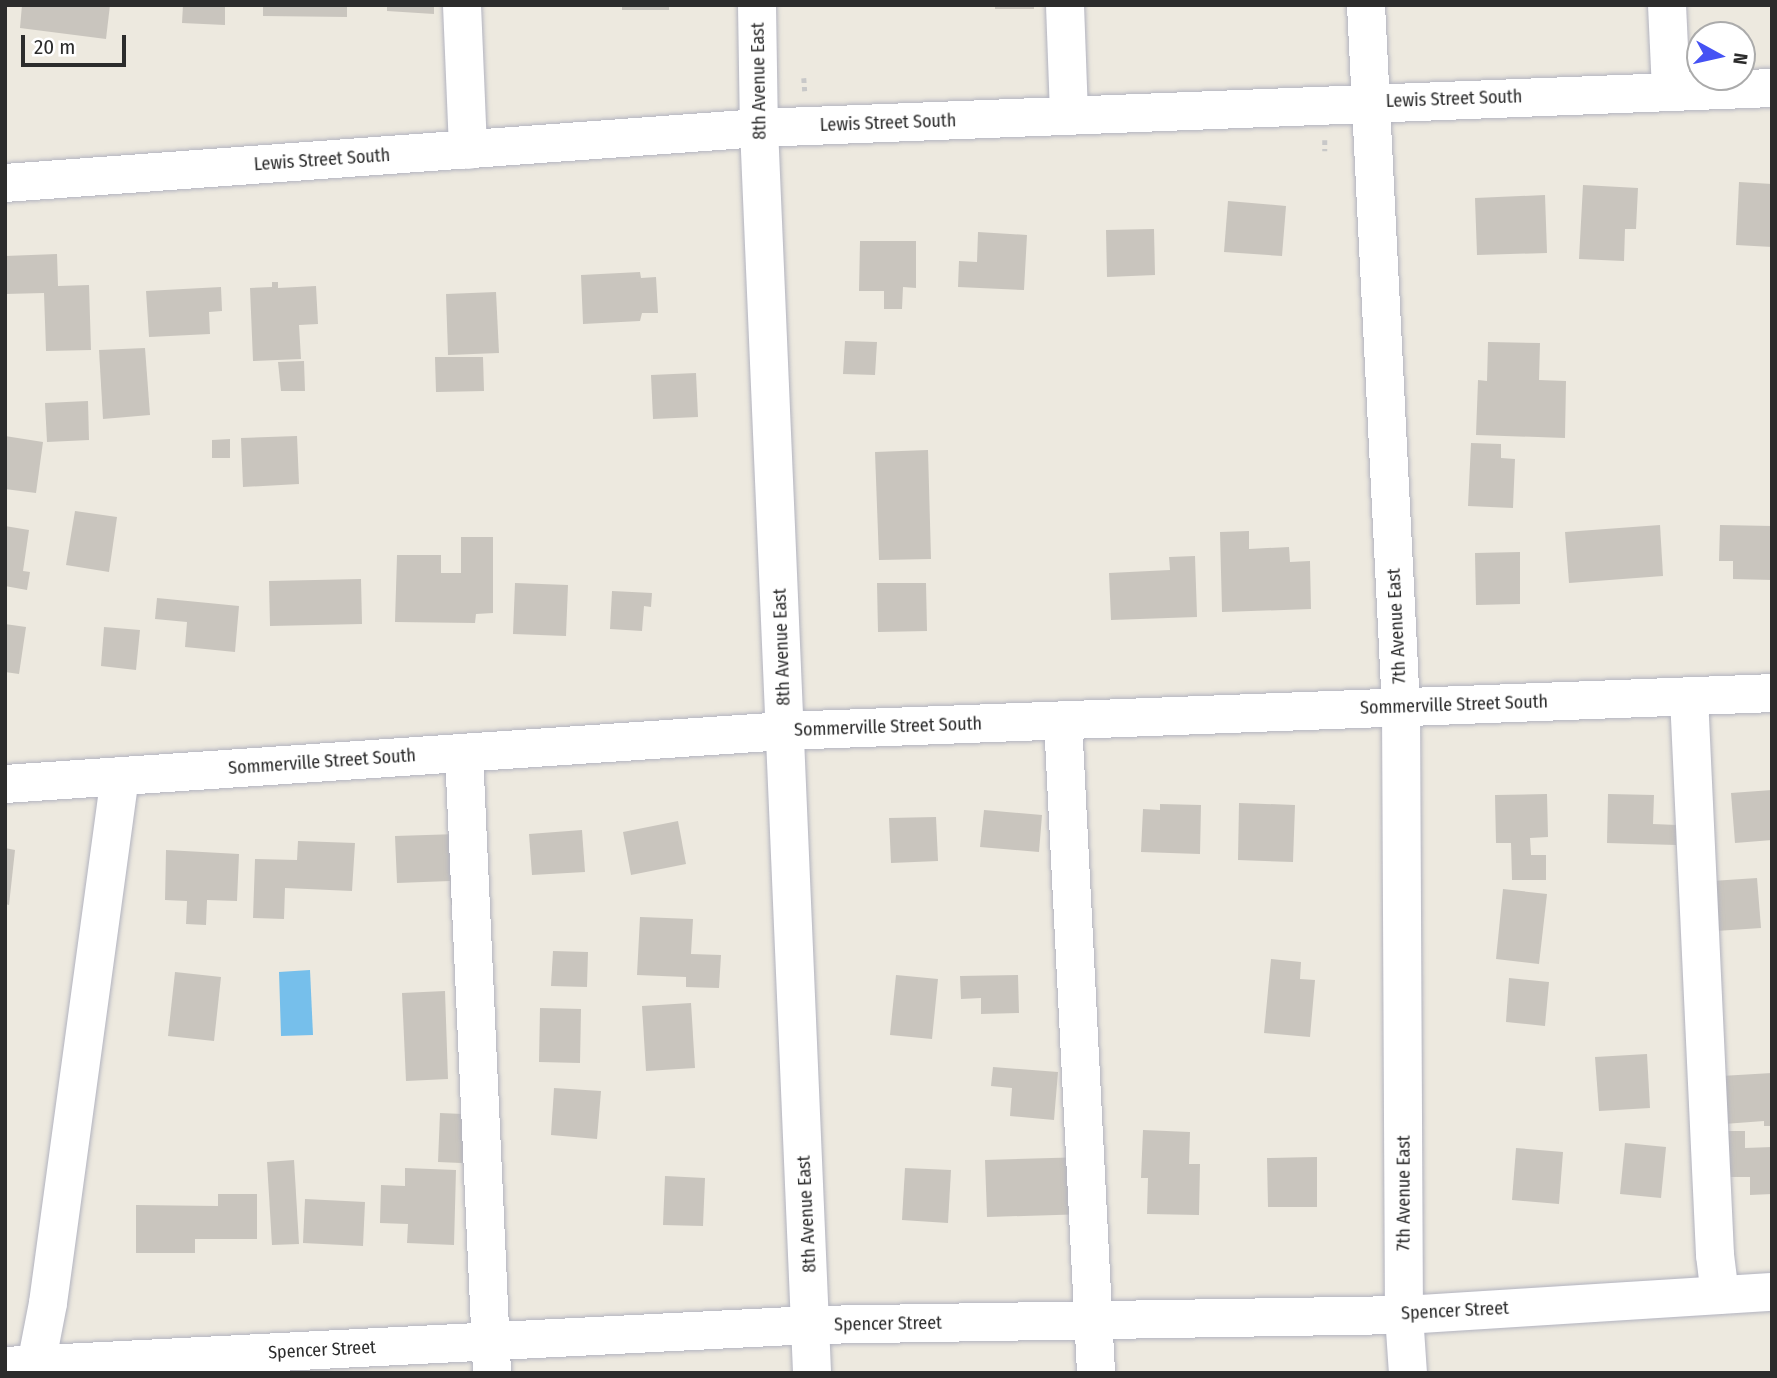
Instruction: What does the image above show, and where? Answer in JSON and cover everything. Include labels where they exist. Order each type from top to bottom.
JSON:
[{"type":"street","points":[[462,5],[468,150]]},
{"type":"street","name":"8th Avenue East","points":[[757,5],[759,128],[812,1373]]},
{"type":"street","points":[[1065,5],[1069,115]]},
{"type":"street","name":"7th Avenue East","points":[[1366,5],[1401,707],[1404,1315],[1408,1373]]},
{"type":"street","points":[[1667,5],[1671,91]]},
{"type":"street","name":"Lewis Street South","points":[[5,183],[759,128],[1772,88]]},
{"type":"street","name":"Sommerville Street South","points":[[5,784],[785,732],[1772,693]]},
{"type":"street","points":[[1689,697],[1715,1255],[1720,1295]]},
{"type":"street","points":[[1063,721],[1096,1373]]},
{"type":"street","points":[[464,753],[492,1357]]},
{"type":"street","points":[[21,1365],[48,1303],[120,776]]},
{"type":"street","name":"Spencer Street","points":[[21,1365],[492,1357],[812,1325],[1404,1315],[1772,1292]]},
{"type":"water","points":[[310,970],[313,1035],[281,1036],[279,972]]},
{"type":"building","points":[[22,5],[110,5],[106,39],[20,28]]},
{"type":"building","points":[[183,5],[225,5],[225,25],[182,23]]},
{"type":"building","points":[[263,5],[347,5],[347,17],[263,16]]},
{"type":"building","points":[[387,5],[434,5],[434,14],[387,11]]},
{"type":"building","points":[[622,5],[669,5],[669,10],[622,10]]},
{"type":"building","points":[[995,5],[1034,5],[1034,9],[995,9]]},
{"type":"building","points":[[1739,182],[1772,184],[1772,247],[1736,245]]},
{"type":"building","points":[[1583,185],[1638,188],[1636,229],[1625,229],[1624,261],[1579,259]]},
{"type":"building","points":[[1545,195],[1547,253],[1477,255],[1475,198]]},
{"type":"building","points":[[1228,201],[1286,206],[1282,256],[1224,252]]},
{"type":"building","points":[[1154,229],[1155,275],[1107,277],[1106,230]]},
{"type":"building","points":[[978,232],[1027,235],[1024,290],[958,287],[959,261],[977,262]]},
{"type":"building","points":[[860,241],[916,241],[916,288],[903,287],[902,309],[884,309],[884,291],[859,291]]},
{"type":"building","points":[[57,254],[58,286],[89,285],[91,350],[46,351],[44,293],[5,294],[5,256]]},
{"type":"building","points":[[640,272],[641,278],[656,277],[658,313],[642,313],[640,321],[583,324],[581,275]]},
{"type":"building","points":[[272,282],[278,282],[278,288],[316,286],[318,324],[299,325],[301,359],[253,361],[250,288],[272,287]]},
{"type":"building","points":[[221,287],[222,311],[209,312],[210,334],[149,337],[146,291]]},
{"type":"building","points":[[496,292],[499,353],[448,355],[446,294]]},
{"type":"building","points":[[845,341],[877,342],[875,375],[843,374]]},
{"type":"building","points":[[1488,342],[1540,343],[1539,380],[1566,381],[1565,438],[1476,435],[1478,380],[1487,381]]},
{"type":"building","points":[[145,348],[150,415],[103,419],[99,350]]},
{"type":"building","points":[[435,357],[483,357],[484,391],[436,392]]},
{"type":"building","points":[[304,361],[305,391],[281,391],[278,362]]},
{"type":"building","points":[[696,373],[698,417],[653,419],[651,375]]},
{"type":"building","points":[[88,401],[89,440],[47,442],[45,403]]},
{"type":"building","points":[[5,436],[43,442],[36,493],[5,489]]},
{"type":"building","points":[[297,436],[299,484],[243,487],[241,438]]},
{"type":"building","points":[[230,439],[230,458],[212,458],[212,440]]},
{"type":"building","points":[[1471,443],[1501,444],[1501,458],[1515,459],[1513,508],[1468,506]]},
{"type":"building","points":[[928,450],[931,559],[879,560],[875,452]]},
{"type":"building","points":[[75,511],[117,517],[109,572],[66,565]]},
{"type":"building","points":[[1660,525],[1663,576],[1569,583],[1565,532]]},
{"type":"building","points":[[1720,525],[1772,526],[1772,580],[1733,579],[1733,561],[1719,561]]},
{"type":"building","points":[[5,526],[29,530],[23,571],[30,572],[27,590],[5,586]]},
{"type":"building","points":[[1249,531],[1249,549],[1289,547],[1290,562],[1310,561],[1311,609],[1222,612],[1220,532]]},
{"type":"building","points":[[461,537],[493,537],[493,613],[476,614],[475,623],[395,622],[397,555],[441,555],[441,573],[461,573]]},
{"type":"building","points":[[1520,552],[1520,604],[1476,605],[1475,553]]},
{"type":"building","points":[[1195,556],[1197,617],[1111,620],[1109,573],[1170,570],[1169,557]]},
{"type":"building","points":[[361,579],[362,624],[270,626],[269,581]]},
{"type":"building","points":[[515,583],[568,585],[566,636],[513,634]]},
{"type":"building","points":[[877,583],[926,583],[927,631],[878,632]]},
{"type":"building","points":[[612,591],[652,593],[651,607],[644,606],[642,631],[610,629]]},
{"type":"building","points":[[157,598],[239,606],[235,652],[185,647],[187,622],[155,619]]},
{"type":"building","points":[[5,624],[26,627],[19,674],[5,672]]},
{"type":"building","points":[[104,627],[140,630],[136,670],[101,666]]},
{"type":"building","points":[[1772,790],[1772,840],[1735,843],[1731,793]]},
{"type":"building","points":[[1547,794],[1548,837],[1530,838],[1531,855],[1546,855],[1546,880],[1512,880],[1511,843],[1496,843],[1495,795]]},
{"type":"building","points":[[1608,794],[1654,795],[1653,824],[1677,825],[1676,845],[1607,843]]},
{"type":"building","points":[[1239,803],[1295,805],[1293,862],[1238,860]]},
{"type":"building","points":[[1160,804],[1201,805],[1200,854],[1141,852],[1143,809],[1160,810]]},
{"type":"building","points":[[984,810],[1042,815],[1039,852],[980,847]]},
{"type":"building","points":[[936,817],[938,861],[891,863],[889,818]]},
{"type":"building","points":[[678,821],[686,864],[631,875],[623,832]]},
{"type":"building","points":[[582,830],[585,872],[532,875],[529,834]]},
{"type":"building","points":[[458,834],[483,904],[451,905],[450,881],[397,883],[395,836]]},
{"type":"building","points":[[298,841],[355,843],[352,891],[285,888],[284,919],[253,918],[255,859],[297,860]]},
{"type":"building","points":[[5,848],[15,850],[9,905],[5,904]]},
{"type":"building","points":[[166,850],[239,854],[237,901],[207,900],[206,925],[186,924],[187,901],[165,900]]},
{"type":"building","points":[[1757,878],[1761,928],[1716,931],[1712,881]]},
{"type":"building","points":[[1503,889],[1547,894],[1539,964],[1496,959]]},
{"type":"building","points":[[640,917],[693,919],[691,954],[721,955],[719,988],[686,987],[686,977],[637,975]]},
{"type":"building","points":[[553,951],[588,952],[587,987],[551,986]]},
{"type":"building","points":[[1271,959],[1301,962],[1300,979],[1315,980],[1310,1037],[1264,1033]]},
{"type":"building","points":[[175,972],[221,977],[214,1041],[168,1036]]},
{"type":"building","points":[[896,975],[938,979],[932,1039],[890,1035]]},
{"type":"building","points":[[1018,975],[1019,1013],[981,1014],[981,998],[961,999],[960,976]]},
{"type":"building","points":[[1509,978],[1549,982],[1545,1026],[1506,1022]]},
{"type":"building","points":[[445,991],[448,1079],[406,1081],[402,993]]},
{"type":"building","points":[[691,1003],[695,1068],[646,1071],[642,1006]]},
{"type":"building","points":[[540,1008],[581,1009],[580,1063],[539,1062]]},
{"type":"building","points":[[1647,1054],[1650,1108],[1599,1111],[1595,1057]]},
{"type":"building","points":[[993,1067],[1058,1072],[1054,1120],[1010,1116],[1012,1088],[991,1086]]},
{"type":"building","points":[[1772,1073],[1772,1126],[1764,1126],[1764,1121],[1724,1124],[1721,1076]]},
{"type":"building","points":[[554,1088],[601,1091],[597,1139],[551,1135]]},
{"type":"building","points":[[440,1113],[486,1115],[484,1164],[438,1162]]},
{"type":"building","points":[[1143,1130],[1190,1132],[1189,1164],[1200,1164],[1199,1215],[1147,1214],[1148,1178],[1141,1178]]},
{"type":"building","points":[[1719,1131],[1745,1131],[1745,1148],[1772,1147],[1772,1194],[1750,1195],[1750,1177],[1719,1177]]},
{"type":"building","points":[[1625,1143],[1666,1147],[1661,1198],[1620,1194]]},
{"type":"building","points":[[1516,1148],[1563,1152],[1559,1204],[1512,1200]]},
{"type":"building","points":[[1087,1157],[1088,1214],[987,1217],[985,1160]]},
{"type":"building","points":[[1317,1157],[1317,1207],[1268,1207],[1267,1158]]},
{"type":"building","points":[[294,1160],[299,1244],[272,1245],[267,1162]]},
{"type":"building","points":[[405,1168],[456,1170],[454,1245],[407,1243],[408,1224],[380,1223],[381,1185],[405,1186]]},
{"type":"building","points":[[905,1168],[951,1170],[948,1223],[902,1220]]},
{"type":"building","points":[[665,1176],[705,1178],[703,1226],[663,1225]]},
{"type":"building","points":[[218,1194],[257,1194],[257,1239],[195,1239],[195,1253],[136,1253],[136,1205],[218,1206]]},
{"type":"building","points":[[305,1199],[365,1202],[363,1246],[303,1243]]}]
